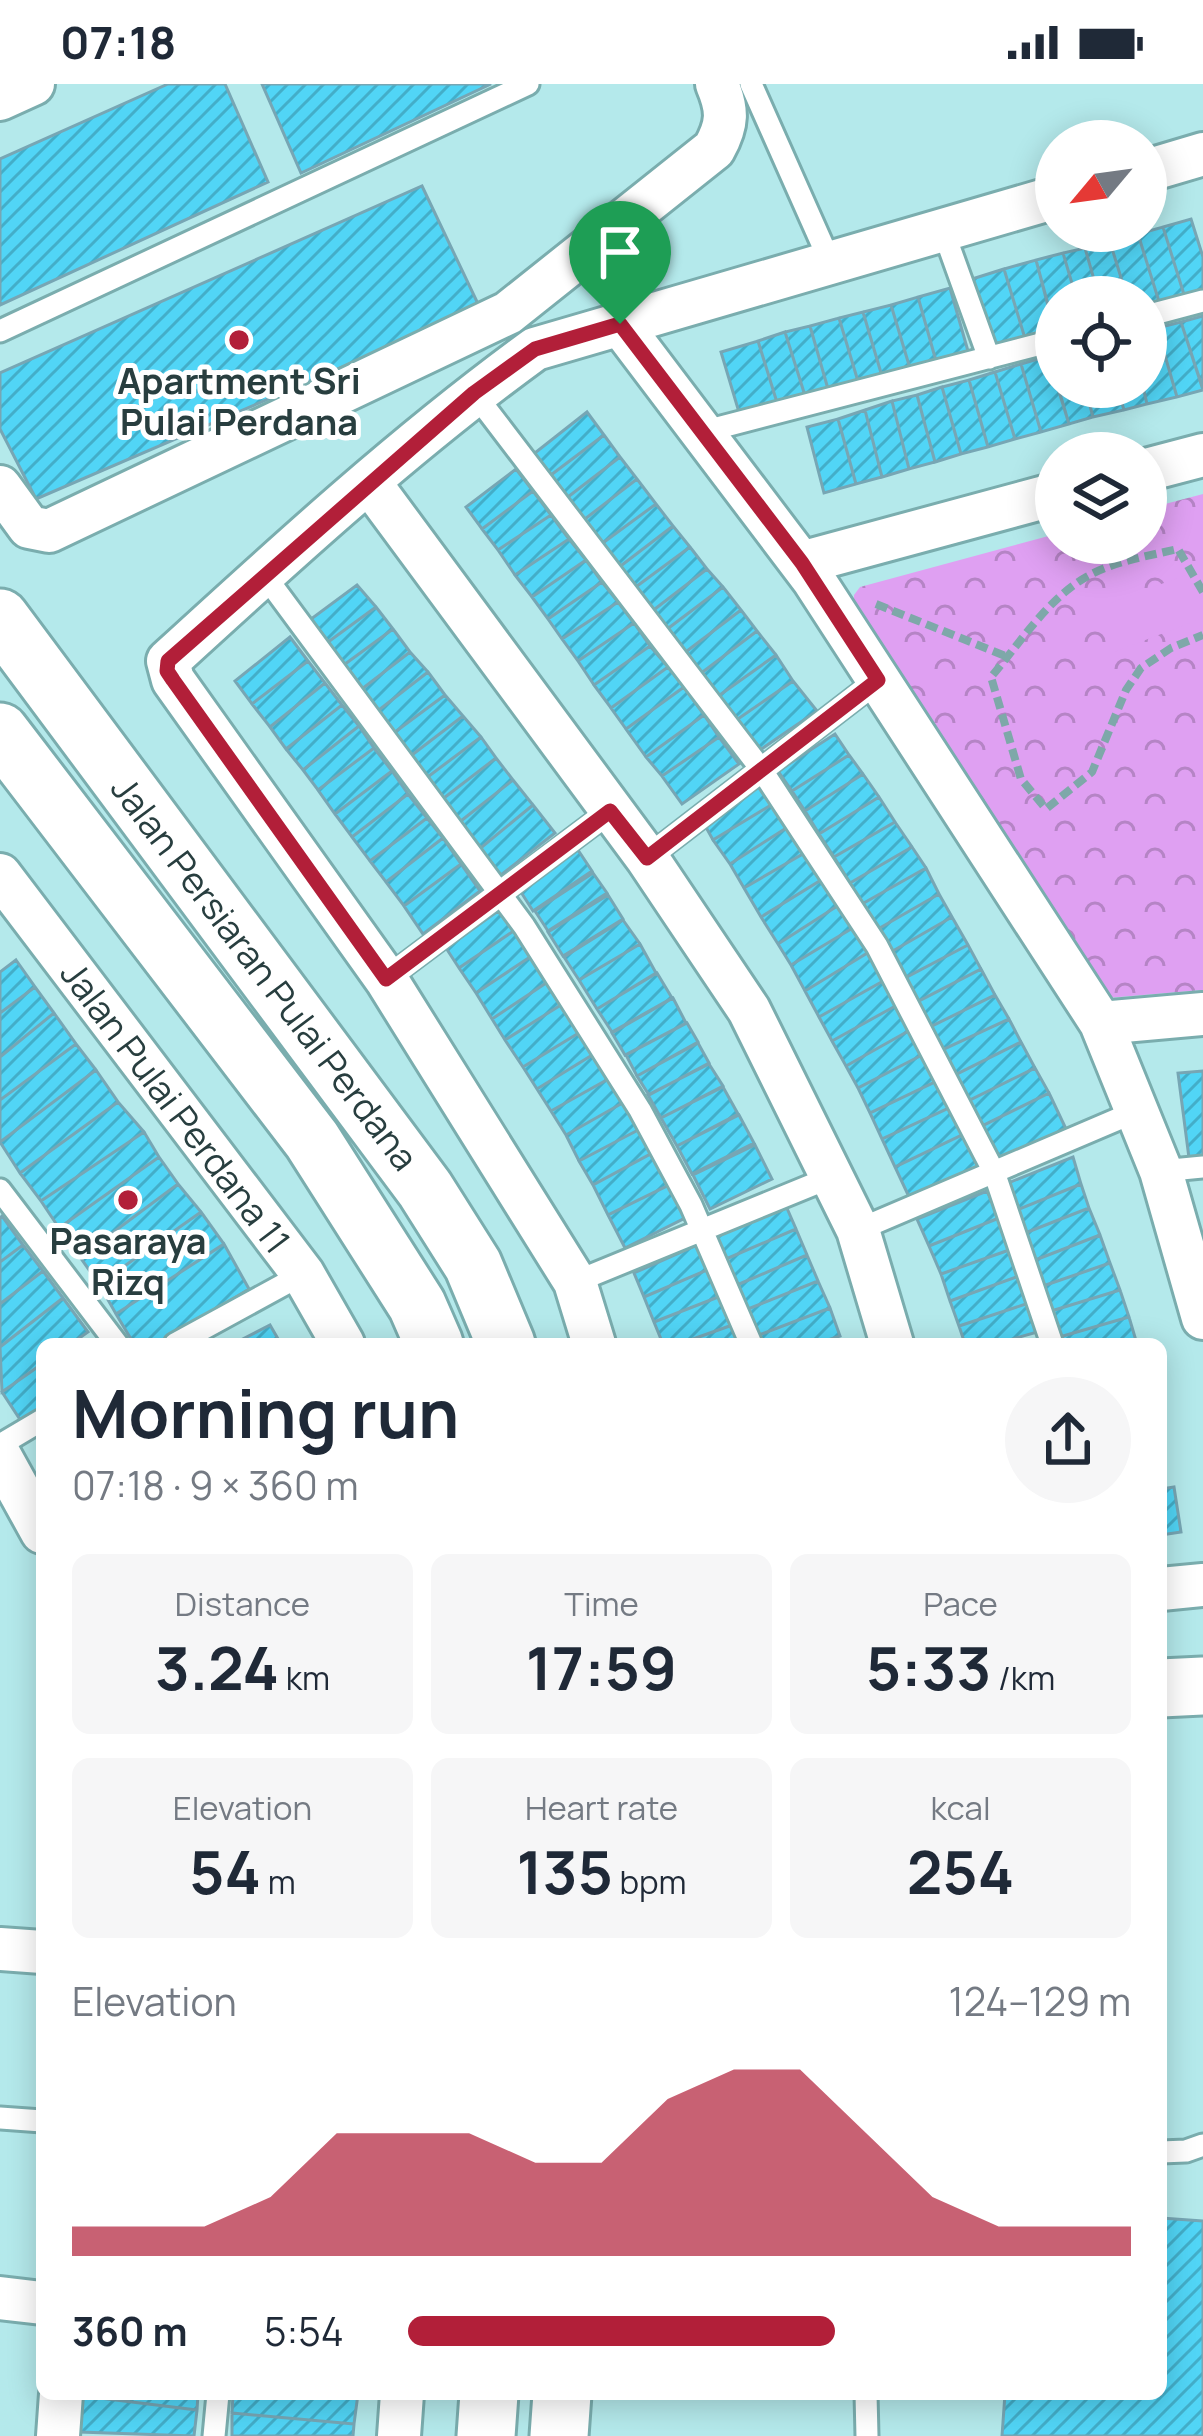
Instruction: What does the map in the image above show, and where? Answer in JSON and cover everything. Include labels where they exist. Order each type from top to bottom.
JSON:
[{"type":"main road","name":"Jalan Persiaran Pulai Perdana","points":[[0,618],[425,1189],[473,1265],[503,1338]]},
{"type":"main road","name":"Jalan Persiaran Pulai Perdana","points":[[0,732],[312,1140],[417,1305],[431,1338]]},
{"type":"main road","points":[[1167,1688],[1203,1686]]},
{"type":"main road","points":[[486,2436],[489,2400]]},
{"type":"main road","points":[[559,2436],[562,2400]]},
{"type":"street","points":[[0,99],[33,84]]},
{"type":"street","points":[[0,487],[29,527],[49,531],[508,313],[714,149],[726,128],[733,90]]},
{"type":"street","points":[[1167,165],[1203,154]]},
{"type":"street","points":[[592,1338],[575,1282],[386,979],[167,671],[168,661],[369,482],[474,393],[535,349],[1035,203]]},
{"type":"street","points":[[508,313],[535,349]]},
{"type":"street","points":[[620,324],[807,571],[1101,1023],[1137,1111],[1182,1169],[1202,1310]]},
{"type":"street","points":[[1167,464],[1203,454]]},
{"type":"street","points":[[369,482],[647,858],[748,1010],[858,1230],[890,1338]]},
{"type":"street","points":[[807,571],[1035,500]]},
{"type":"street","name":"Jalan Pulai Perdana 11","points":[[5,893],[302,1274],[339,1338]]},
{"type":"street","points":[[1101,1023],[1203,1014]]},
{"type":"street","points":[[0,1456],[36,1521]]},
{"type":"street","points":[[1167,1588],[1203,1585]]},
{"type":"street","points":[[0,1948],[36,1951]]},
{"type":"street","points":[[0,2298],[36,2302]]},
{"type":"street","points":[[58,2436],[61,2400]]},
{"type":"street","points":[[399,2436],[402,2400]]},
{"type":"lane","points":[[0,331],[528,84]]},
{"type":"lane","points":[[733,90],[831,264]]},
{"type":"lane","points":[[943,230],[989,358]]},
{"type":"lane","points":[[1167,310],[1203,301]]},
{"type":"lane","points":[[702,432],[1035,346]]},
{"type":"lane","points":[[474,393],[761,769],[877,946],[994,1172],[1050,1338]]},
{"type":"lane","points":[[265,576],[524,926],[640,1110],[703,1229],[749,1338]]},
{"type":"lane","points":[[647,858],[878,680]]},
{"type":"lane","points":[[386,979],[610,811]]},
{"type":"lane","points":[[858,1230],[1137,1111]]},
{"type":"lane","points":[[575,1282],[834,1176]]},
{"type":"lane","points":[[0,1190],[112,1338]]},
{"type":"lane","points":[[186,1338],[302,1274]]},
{"type":"lane","points":[[0,1445],[36,1424]]},
{"type":"lane","points":[[0,2118],[36,2121]]},
{"type":"lane","points":[[1167,2152],[1203,2145]]},
{"type":"lane","points":[[214,2436],[217,2400]]},
{"type":"lane","points":[[866,2400],[867,2436]]},
{"type":"path","points":[[1203,592],[1178,549],[1122,562],[1060,595],[991,677],[1021,779],[1046,809],[1092,772],[1126,690],[1141,668],[1203,635]]},
{"type":"path","points":[[807,571],[1009,657]]},
{"type":"green space","points":[[1203,494],[1203,990],[1095,999],[854,603],[854,595],[860,587],[1035,540],[1035,564],[1167,564],[1167,503]]},
{"type":"green space","points":[[1188,574],[1203,618],[1114,652],[1097,608]]},
{"type":"building","name":"Apartment Sri Pulai Perdana","points":[[168,84],[225,84],[268,182],[0,305],[0,159]]},
{"type":"building","points":[[262,84],[491,84],[301,173]]},
{"type":"building","name":"Apartment Sri Pulai Perdana","points":[[422,186],[480,308],[36,499],[0,429],[0,373]]},
{"type":"building","points":[[1191,219],[1203,257],[1203,296],[1186,301],[1167,226]]},
{"type":"building","points":[[1167,240],[1186,301],[1167,306],[1167,276],[1151,276],[1144,252],[1167,252]]},
{"type":"building","points":[[1086,252],[1113,252],[1121,276],[1093,276]]},
{"type":"building","points":[[1086,252],[1093,276],[1070,276],[1063,253]]},
{"type":"building","points":[[1113,252],[1144,252],[1151,276],[1121,276]]},
{"type":"building","points":[[1063,253],[1070,276],[1040,276],[1036,260]]},
{"type":"building","points":[[1036,260],[1040,276],[1035,276],[1035,343],[1027,345],[1004,269]]},
{"type":"building","points":[[1004,269],[1027,345],[994,354],[972,279]]},
{"type":"building","points":[[950,288],[970,358],[938,368],[918,297]]},
{"type":"building","points":[[918,297],[938,368],[912,375],[891,305]]},
{"type":"building","points":[[891,305],[912,375],[884,383],[863,312]]},
{"type":"building","points":[[863,312],[884,383],[860,388],[839,318]]},
{"type":"building","points":[[1203,316],[1203,389],[1181,322]]},
{"type":"building","points":[[839,318],[860,388],[830,396],[810,326]]},
{"type":"building","points":[[1181,322],[1203,390],[1177,397],[1167,362],[1167,326]]},
{"type":"building","points":[[810,326],[830,396],[807,402],[785,332]]},
{"type":"building","points":[[785,332],[807,402],[779,409],[758,341]]},
{"type":"building","points":[[758,341],[779,409],[741,419],[721,352]]},
{"type":"building","points":[[1035,360],[1035,408],[1064,408],[1069,424],[1041,432],[1021,364]]},
{"type":"building","points":[[1167,362],[1177,397],[1167,399]]},
{"type":"building","points":[[1021,364],[1041,432],[1015,439],[995,372]]},
{"type":"building","points":[[995,372],[1015,439],[988,447],[969,380]]},
{"type":"building","points":[[969,380],[988,447],[961,454],[942,387]]},
{"type":"building","points":[[942,387],[961,454],[935,462],[917,395]]},
{"type":"building","points":[[917,395],[935,462],[909,469],[892,401]]},
{"type":"building","points":[[892,401],[909,469],[882,477],[865,410]]},
{"type":"building","points":[[1064,408],[1091,408],[1093,417],[1069,424]]},
{"type":"building","points":[[1091,408],[1124,410],[1093,417]]},
{"type":"building","points":[[865,410],[882,477],[856,484],[838,419]]},
{"type":"building","points":[[587,412],[604,435],[547,478],[531,456]]},
{"type":"building","points":[[838,419],[856,484],[824,493],[807,427]]},
{"type":"building","points":[[604,435],[620,457],[564,500],[547,478]]},
{"type":"building","points":[[620,457],[637,479],[581,522],[564,500]]},
{"type":"building","points":[[516,469],[533,491],[482,529],[466,507]]},
{"type":"building","points":[[637,479],[656,504],[600,545],[581,522]]},
{"type":"building","points":[[533,491],[551,515],[498,550],[482,529]]},
{"type":"building","points":[[656,504],[673,526],[618,568],[600,545]]},
{"type":"building","points":[[551,515],[569,539],[515,575],[498,550]]},
{"type":"building","points":[[673,526],[690,547],[633,589],[618,568]]},
{"type":"building","points":[[569,539],[586,560],[532,597],[515,575]]},
{"type":"building","points":[[690,547],[707,569],[651,612],[633,589]]},
{"type":"building","points":[[586,560],[602,582],[548,619],[532,597]]},
{"type":"building","points":[[707,569],[723,587],[666,630],[651,612]]},
{"type":"building","points":[[602,582],[618,602],[562,639],[548,619]]},
{"type":"building","points":[[357,585],[376,607],[324,645],[307,622]]},
{"type":"building","points":[[723,587],[741,610],[683,654],[666,630]]},
{"type":"building","points":[[618,602],[634,623],[578,661],[562,639]]},
{"type":"building","points":[[376,607],[393,629],[341,667],[324,645]]},
{"type":"building","points":[[741,610],[757,631],[700,674],[683,654]]},
{"type":"building","points":[[634,623],[650,646],[594,685],[578,661]]},
{"type":"building","points":[[393,629],[410,652],[358,692],[341,667]]},
{"type":"building","points":[[757,631],[776,655],[717,697],[700,674]]},
{"type":"building","points":[[290,637],[308,661],[252,704],[235,681]]},
{"type":"building","points":[[650,646],[668,667],[611,708],[594,685]]},
{"type":"building","points":[[410,652],[428,672],[375,713],[358,692]]},
{"type":"building","points":[[776,655],[793,681],[735,721],[717,697]]},
{"type":"building","points":[[308,661],[325,683],[270,727],[252,704]]},
{"type":"building","points":[[668,667],[684,687],[626,729],[611,708]]},
{"type":"building","points":[[428,672],[445,695],[391,735],[375,713]]},
{"type":"building","points":[[793,681],[817,711],[757,752],[735,721]]},
{"type":"building","points":[[325,683],[342,705],[286,749],[270,727]]},
{"type":"building","points":[[684,687],[704,715],[646,757],[626,729]]},
{"type":"building","points":[[445,695],[463,716],[408,758],[391,735]]},
{"type":"building","points":[[342,705],[359,726],[303,770],[286,749]]},
{"type":"building","points":[[704,715],[719,737],[662,776],[646,757]]},
{"type":"building","points":[[463,716],[481,737],[425,779],[408,758]]},
{"type":"building","points":[[359,726],[374,748],[318,790],[303,770]]},
{"type":"building","points":[[835,734],[849,755],[792,791],[778,771]]},
{"type":"building","points":[[481,737],[496,758],[440,801],[425,779]]},
{"type":"building","points":[[719,737],[739,764],[682,804],[662,776]]},
{"type":"building","points":[[374,748],[392,771],[335,814],[318,790]]},
{"type":"building","points":[[849,755],[863,774],[805,811],[792,791]]},
{"type":"building","points":[[496,758],[513,780],[457,824],[440,801]]},
{"type":"building","points":[[392,771],[408,794],[352,837],[335,814]]},
{"type":"building","points":[[863,774],[879,797],[819,834],[805,811]]},
{"type":"building","points":[[513,780],[533,805],[477,851],[457,824]]},
{"type":"building","points":[[762,781],[776,802],[713,840],[702,820]]},
{"type":"building","points":[[408,794],[427,818],[370,861],[352,837]]},
{"type":"building","points":[[879,797],[895,822],[834,857],[819,834]]},
{"type":"building","points":[[776,802],[791,825],[730,864],[713,840]]},
{"type":"building","points":[[533,805],[555,833],[497,878],[477,851]]},
{"type":"building","points":[[427,818],[443,838],[386,882],[370,861]]},
{"type":"building","points":[[895,822],[912,847],[850,883],[834,857]]},
{"type":"building","points":[[791,825],[808,851],[744,888],[730,864]]},
{"type":"building","points":[[443,838],[461,864],[404,906],[386,882]]},
{"type":"building","points":[[912,847],[926,868],[862,904],[850,883]]},
{"type":"building","points":[[578,850],[592,871],[533,911],[519,889]]},
{"type":"building","points":[[808,851],[826,877],[761,917],[744,888]]},
{"type":"building","points":[[461,864],[480,891],[423,934],[404,906]]},
{"type":"building","points":[[926,868],[939,894],[878,929],[862,904]]},
{"type":"building","points":[[593,873],[607,893],[548,931],[535,911]]},
{"type":"building","points":[[826,877],[842,903],[778,944],[761,917]]},
{"type":"building","points":[[939,894],[952,917],[891,952],[878,929]]},
{"type":"building","points":[[608,895],[623,919],[563,956],[548,932]]},
{"type":"building","points":[[842,903],[856,926],[791,965],[778,944]]},
{"type":"building","points":[[498,911],[515,930],[459,968],[446,948]]},
{"type":"building","points":[[952,917],[968,945],[905,978],[891,952]]},
{"type":"building","points":[[623,920],[640,944],[579,980],[564,957]]},
{"type":"building","points":[[856,926],[869,952],[805,991],[791,965]]},
{"type":"building","points":[[515,930],[533,955],[476,993],[459,968]]},
{"type":"building","points":[[640,944],[656,973],[597,1009],[579,980]]},
{"type":"building","points":[[968,945],[981,969],[917,1002],[905,978]]},
{"type":"building","points":[[869,952],[885,980],[819,1017],[805,991]]},
{"type":"building","points":[[533,955],[549,981],[492,1019],[476,993]]},
{"type":"building","points":[[16,960],[35,987],[0,1013],[0,972]]},
{"type":"building","points":[[981,969],[995,995],[930,1027],[917,1002]]},
{"type":"building","points":[[657,973],[672,998],[612,1032],[597,1009]]},
{"type":"building","points":[[885,980],[899,1004],[832,1041],[819,1017]]},
{"type":"building","points":[[549,981],[564,1003],[505,1040],[492,1019]]},
{"type":"building","points":[[35,987],[54,1013],[0,1057],[0,1013]]},
{"type":"building","points":[[995,995],[1009,1019],[942,1050],[930,1027]]},
{"type":"building","points":[[673,998],[686,1023],[625,1055],[612,1033]]},
{"type":"building","points":[[564,1003],[582,1031],[523,1067],[505,1040]]},
{"type":"building","points":[[899,1004],[912,1029],[846,1066],[832,1041]]},
{"type":"building","points":[[54,1013],[76,1044],[0,1100],[0,1057]]},
{"type":"building","points":[[1009,1019],[1021,1042],[955,1075],[942,1050]]},
{"type":"building","points":[[687,1023],[698,1042],[637,1076],[626,1055]]},
{"type":"building","points":[[912,1029],[926,1053],[858,1088],[846,1066]]},
{"type":"building","points":[[582,1031],[597,1052],[537,1089],[523,1067]]},
{"type":"building","points":[[1021,1042],[1035,1068],[968,1101],[955,1075]]},
{"type":"building","points":[[698,1043],[709,1063],[649,1095],[637,1076]]},
{"type":"building","points":[[76,1044],[96,1070],[0,1142],[0,1100]]},
{"type":"building","points":[[597,1052],[612,1077],[551,1111],[537,1089]]},
{"type":"building","points":[[926,1053],[939,1080],[870,1113],[858,1088]]},
{"type":"building","points":[[709,1064],[723,1086],[661,1118],[648,1095]]},
{"type":"building","points":[[1035,1068],[1049,1093],[980,1127],[968,1101]]},
{"type":"building","points":[[96,1070],[118,1102],[20,1173],[0,1142]]},
{"type":"building","points":[[1203,1071],[1203,1157],[1189,1158],[1178,1073]]},
{"type":"building","points":[[612,1077],[626,1101],[566,1135],[551,1111]]},
{"type":"building","points":[[939,1080],[951,1107],[882,1139],[870,1113]]},
{"type":"building","points":[[723,1087],[738,1114],[677,1146],[661,1118]]},
{"type":"building","points":[[1049,1093],[1067,1131],[997,1162],[980,1127]]},
{"type":"building","points":[[626,1101],[642,1128],[579,1161],[566,1135]]},
{"type":"building","points":[[118,1102],[144,1132],[41,1201],[20,1173]]},
{"type":"building","points":[[951,1107],[964,1134],[895,1167],[882,1139]]},
{"type":"building","points":[[739,1115],[754,1143],[692,1174],[677,1146]]},
{"type":"building","points":[[642,1128],[654,1152],[593,1185],[579,1161]]},
{"type":"building","points":[[144,1132],[159,1157],[59,1228],[41,1201]]},
{"type":"building","points":[[964,1134],[981,1167],[910,1199],[895,1167]]},
{"type":"building","points":[[755,1145],[772,1179],[710,1209],[693,1175]]},
{"type":"building","points":[[654,1152],[671,1184],[608,1215],[593,1185]]},
{"type":"building","points":[[159,1157],[178,1184],[80,1257],[59,1228]]},
{"type":"building","points":[[1073,1157],[1081,1184],[1012,1212],[1003,1185]]},
{"type":"building","points":[[178,1184],[201,1212],[99,1284],[80,1257]]},
{"type":"building","points":[[671,1184],[689,1216],[625,1248],[608,1215]]},
{"type":"building","points":[[1081,1184],[1089,1208],[1020,1235],[1012,1212]]},
{"type":"building","points":[[987,1191],[999,1218],[929,1246],[917,1219]]},
{"type":"building","points":[[786,1206],[796,1229],[726,1259],[715,1236]]},
{"type":"building","points":[[1089,1208],[1100,1235],[1030,1262],[1020,1235]]},
{"type":"building","points":[[201,1212],[224,1244],[116,1314],[99,1284]]},
{"type":"building","points":[[0,1218],[23,1245],[0,1262]]},
{"type":"building","points":[[999,1218],[1012,1249],[941,1274],[929,1246]]},
{"type":"building","points":[[796,1229],[807,1255],[737,1285],[726,1259]]},
{"type":"building","points":[[1100,1235],[1110,1263],[1040,1287],[1030,1262]]},
{"type":"building","points":[[702,1243],[714,1267],[644,1297],[634,1273]]},
{"type":"building","points":[[224,1244],[249,1289],[169,1338],[130,1338],[116,1314]]},
{"type":"building","points":[[23,1245],[43,1271],[0,1304],[0,1262]]},
{"type":"building","points":[[1012,1249],[1022,1275],[950,1301],[941,1274]]},
{"type":"building","points":[[807,1255],[818,1281],[748,1309],[737,1285]]},
{"type":"building","points":[[1110,1263],[1120,1290],[1048,1312],[1040,1287]]},
{"type":"building","points":[[714,1267],[726,1294],[654,1322],[644,1297]]},
{"type":"building","points":[[43,1271],[63,1298],[0,1347],[0,1304]]},
{"type":"building","points":[[1022,1275],[1032,1302],[959,1326],[950,1301]]},
{"type":"building","points":[[818,1281],[830,1308],[759,1335],[748,1309]]},
{"type":"building","points":[[1120,1290],[1129,1317],[1056,1338],[1048,1312]]},
{"type":"building","points":[[726,1294],[738,1323],[696,1338],[661,1338],[654,1322]]},
{"type":"building","points":[[63,1298],[88,1332],[80,1338],[36,1338],[36,1368],[2,1392],[0,1347]]},
{"type":"building","points":[[1032,1302],[1041,1331],[1016,1338],[963,1338],[959,1326]]},
{"type":"building","points":[[830,1308],[840,1336],[760,1338]]},
{"type":"building","points":[[1129,1317],[1135,1338],[1056,1338]]},
{"type":"building","points":[[738,1323],[744,1338],[696,1338]]},
{"type":"building","points":[[270,1325],[278,1338],[245,1338]]},
{"type":"building","points":[[36,1368],[36,1412],[21,1421],[2,1392]]},
{"type":"building","points":[[1174,1487],[1181,1532],[1167,1534],[1167,1488]]},
{"type":"building","points":[[1167,2218],[1203,2221],[1203,2436],[1002,2436],[1005,2400],[1167,2400]]},
{"type":"building","points":[[83,2400],[197,2410],[194,2436],[80,2432]]},
{"type":"building","points":[[116,2400],[198,2400],[197,2410]]},
{"type":"building","points":[[233,2400],[357,2400],[354,2424],[232,2413]]},
{"type":"building","points":[[232,2413],[354,2424],[353,2436],[232,2436]]},
{"type":"place","name":"Apartment Sri Pulai Perdana","points":[[239,340]]},
{"type":"place","name":"Pasaraya Rizq","points":[[128,1200]]},
{"type":"route","points":[[620,324],[802,563],[878,680],[647,858],[610,811],[386,979],[173,680],[168,661],[474,393],[535,349],[620,324]]}]
